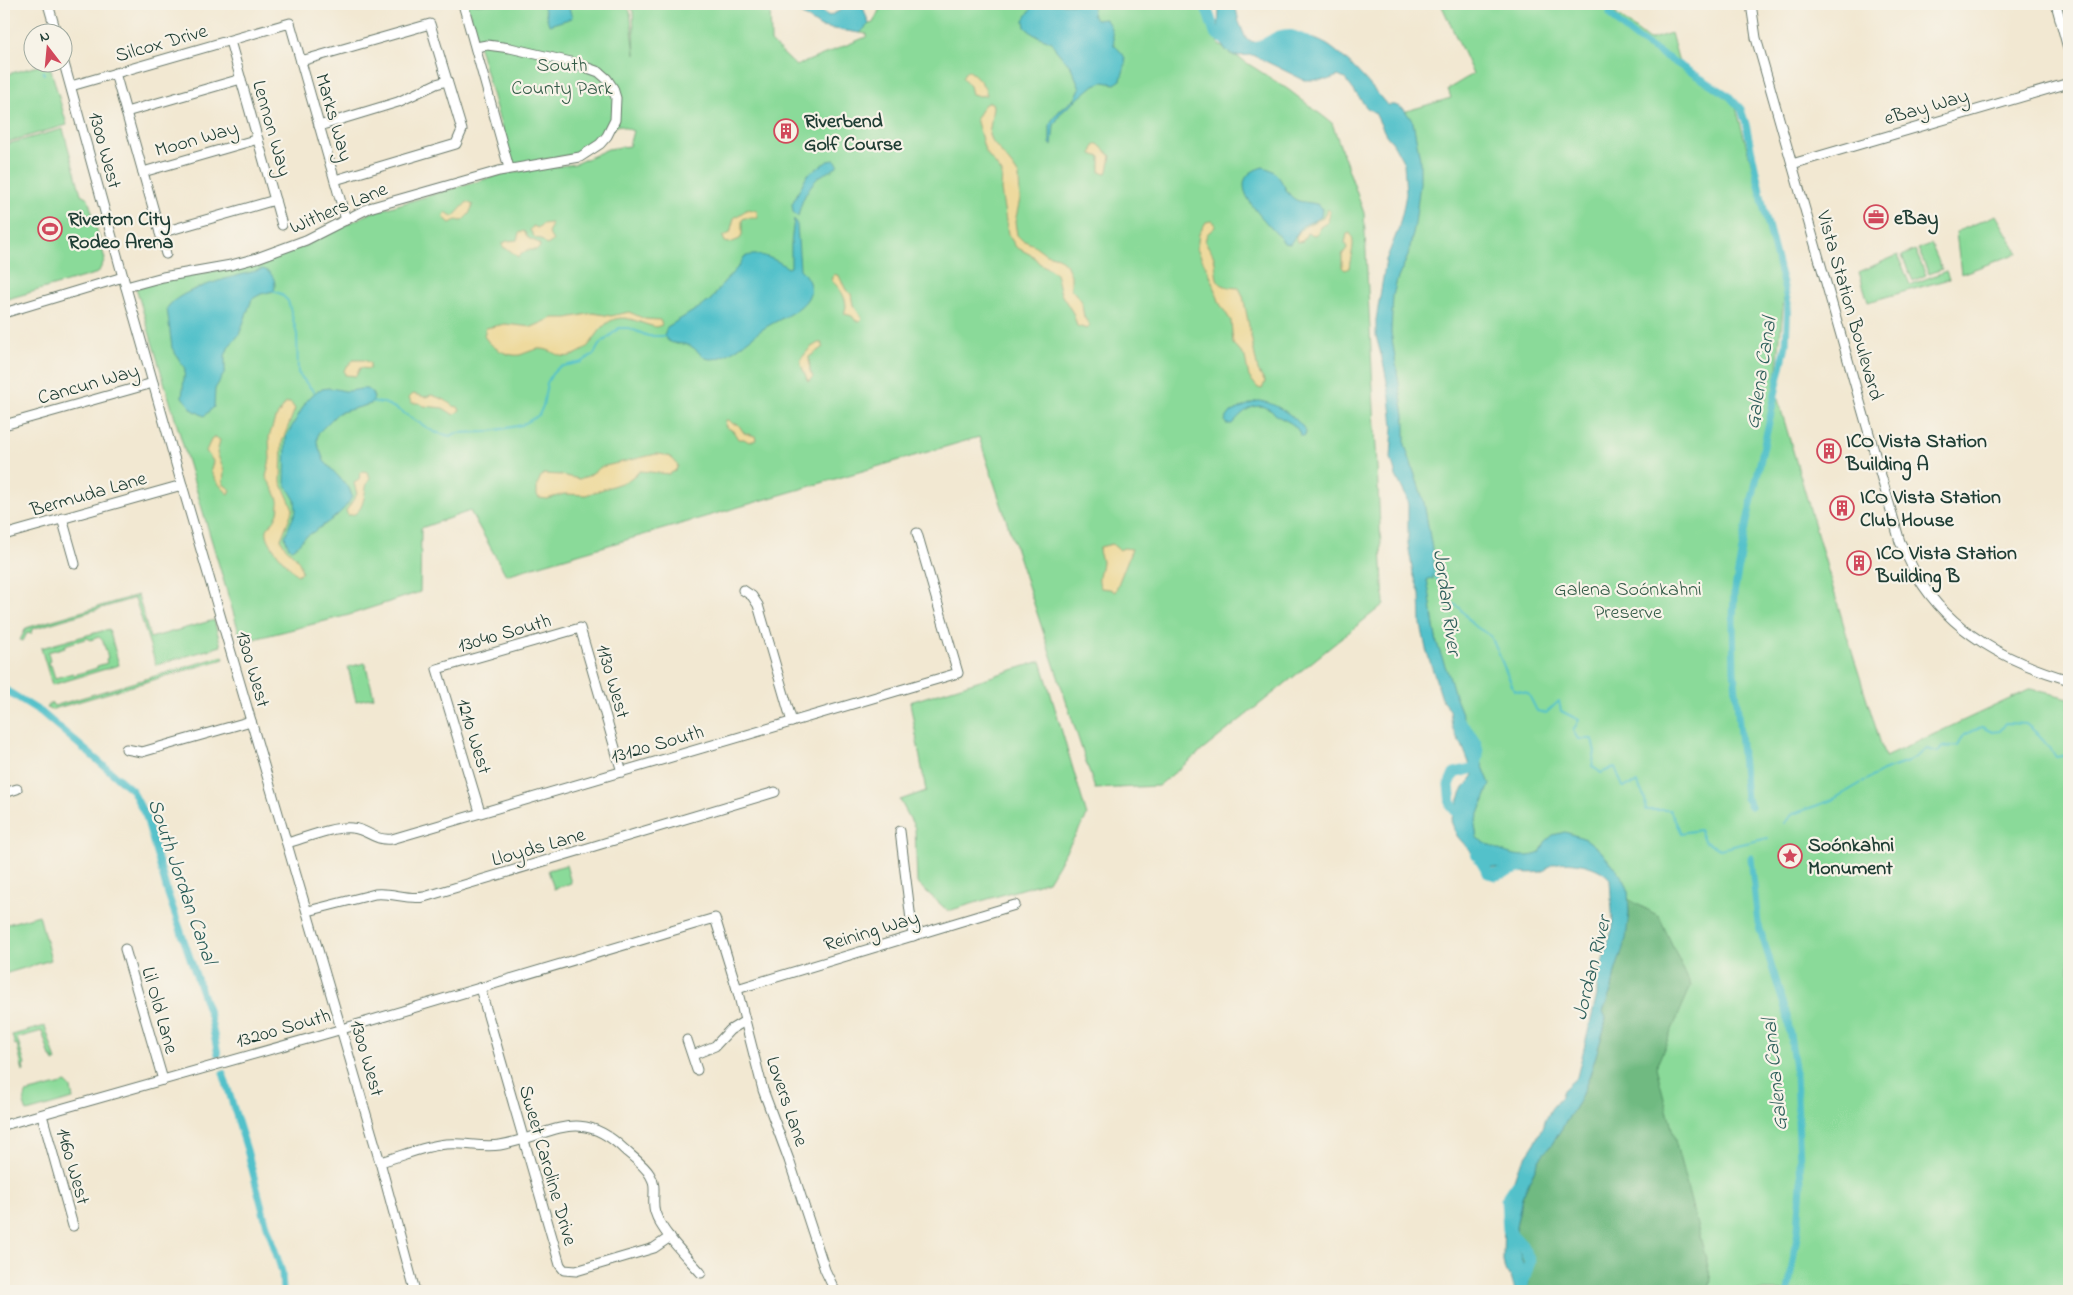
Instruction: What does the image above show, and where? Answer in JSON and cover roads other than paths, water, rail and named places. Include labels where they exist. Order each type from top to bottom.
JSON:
[{"type":"street","points":[[48,4],[53,22]]},
{"type":"street","points":[[463,4],[509,168]]},
{"type":"street","name":"Vista Station Boulevard","points":[[1751,4],[1756,38],[1900,542],[1917,576],[1946,614],[1971,636],[2009,659],[2069,680]]},
{"type":"street","points":[[2056,4],[2069,52]]},
{"type":"street","name":"Silcox Drive","points":[[71,86],[290,24]]},
{"type":"street","name":"Marks Way","points":[[290,24],[346,220]]},
{"type":"street","points":[[301,61],[430,24],[462,130],[456,144],[335,180]]},
{"type":"street","name":"Lennon Way","points":[[230,41],[282,225]]},
{"type":"street","name":"Withers Lane","points":[[126,287],[163,277],[231,265],[257,258],[306,240],[369,208],[509,168],[580,157],[600,144],[612,128],[617,110],[614,88],[599,72],[571,62],[510,48],[487,45],[476,47]]},
{"type":"street","name":"1300 West","points":[[67,72],[182,484],[308,911],[415,1291]]},
{"type":"street","points":[[115,73],[166,254]]},
{"type":"street","points":[[126,112],[240,79]]},
{"type":"street","points":[[319,126],[398,102],[436,84],[447,81]]},
{"type":"street","name":"eBay Way","points":[[1792,164],[2069,82]]},
{"type":"street","name":"Moon Way","points":[[143,172],[258,139]]},
{"type":"street","points":[[160,233],[275,200]]},
{"type":"street","points":[[4,313],[123,277]]},
{"type":"street","name":"Cancun Way","points":[[4,425],[154,383]]},
{"type":"street","name":"Bermuda Lane","points":[[4,534],[182,484]]},
{"type":"street","points":[[62,518],[75,564]]},
{"type":"street","name":"13120 South","points":[[287,843],[346,828],[360,829],[378,839],[392,839],[958,673],[917,533]]},
{"type":"street","points":[[743,590],[752,596],[758,605],[792,722]]},
{"type":"street","name":"13040 South","points":[[437,669],[580,628]]},
{"type":"street","name":"1130 West","points":[[580,628],[622,772]]},
{"type":"street","name":"1210 West","points":[[437,669],[480,812]]},
{"type":"street","points":[[126,749],[142,752],[251,721]]},
{"type":"street","points":[[4,793],[17,789]]},
{"type":"street","name":"Lloyds Lane","points":[[308,911],[382,893],[414,899],[424,897],[601,846],[664,824],[775,792]]},
{"type":"street","points":[[900,831],[913,936]]},
{"type":"street","name":"Reining Way","points":[[737,989],[1015,905]]},
{"type":"street","name":"13200 South","points":[[4,1125],[341,1029],[715,918]]},
{"type":"street","name":"Lovers Lane","points":[[715,918],[737,989],[762,1090],[793,1170],[825,1270],[836,1291]]},
{"type":"street","name":"Lil Old Lane","points":[[125,948],[163,1080]]},
{"type":"street","name":"Sweet Caroline Drive","points":[[480,988],[558,1260],[564,1270],[576,1271],[654,1248],[670,1237]]},
{"type":"street","points":[[692,1055],[715,1046],[730,1030],[745,1021]]},
{"type":"street","points":[[687,1040],[697,1070]]},
{"type":"street","name":"1460 West","points":[[42,1115],[73,1226]]},
{"type":"street","points":[[380,1162],[447,1144],[489,1146],[573,1125],[585,1126],[608,1134],[651,1176],[654,1185],[653,1205],[662,1226],[701,1273]]},
{"type":"water","points":[[543,4],[555,4],[557,7],[568,4],[572,18],[549,25]]},
{"type":"water","points":[[785,4],[810,4],[829,16],[841,10],[845,4],[862,4],[869,24],[860,33],[821,27]]},
{"type":"water","points":[[1034,4],[1094,4],[1093,16],[1096,20],[1105,19],[1112,31],[1114,45],[1125,57],[1121,80],[1115,84],[1103,82],[1094,85],[1061,113],[1054,125],[1052,146],[1050,143],[1050,124],[1059,111],[1075,99],[1080,88],[1071,67],[1056,50],[1052,42],[1033,34],[1025,27],[1024,20]]},
{"type":"water","points":[[1216,4],[1235,4],[1239,22],[1246,39],[1251,41],[1265,44],[1281,37],[1298,37],[1317,40],[1325,44],[1344,58],[1387,105],[1395,105],[1404,109],[1413,122],[1420,159],[1420,183],[1415,224],[1408,256],[1397,280],[1393,296],[1391,332],[1405,422],[1405,445],[1424,502],[1434,561],[1433,579],[1427,580],[1437,643],[1455,696],[1490,784],[1475,825],[1477,838],[1499,850],[1524,856],[1540,853],[1545,842],[1553,835],[1565,832],[1586,839],[1600,850],[1624,879],[1628,889],[1629,913],[1626,939],[1615,972],[1612,989],[1603,1011],[1606,1018],[1604,1029],[1590,1075],[1579,1101],[1552,1144],[1540,1158],[1522,1197],[1516,1227],[1517,1244],[1529,1283],[1525,1291],[1515,1291],[1511,1277],[1505,1271],[1503,1261],[1504,1209],[1518,1168],[1533,1146],[1551,1109],[1560,1098],[1563,1090],[1577,1077],[1597,995],[1597,980],[1613,926],[1610,880],[1606,875],[1593,867],[1568,862],[1554,864],[1543,871],[1534,873],[1483,866],[1457,836],[1451,821],[1462,791],[1474,775],[1462,745],[1452,727],[1450,710],[1443,702],[1426,649],[1421,624],[1420,594],[1413,573],[1408,544],[1408,505],[1391,458],[1393,426],[1390,397],[1376,336],[1376,320],[1386,260],[1398,230],[1406,194],[1404,163],[1393,143],[1386,135],[1375,113],[1367,108],[1345,79],[1338,76],[1327,80],[1304,80],[1253,55],[1234,56],[1224,49],[1218,33],[1219,8]]},
{"type":"water","points":[[835,160],[838,164],[833,170],[817,179],[809,188],[798,217],[793,212],[792,204],[807,175],[828,161]]},
{"type":"water","points":[[1263,167],[1278,176],[1293,198],[1316,204],[1322,208],[1321,217],[1302,226],[1290,244],[1284,243],[1259,215],[1245,192],[1244,182],[1250,174]]},
{"type":"water","points":[[794,219],[797,225],[800,269],[808,280],[810,290],[807,299],[801,306],[763,329],[731,352],[717,358],[707,358],[691,346],[666,339],[664,336],[667,327],[710,301],[739,266],[744,257],[761,255],[788,268],[791,267]]},
{"type":"water","points":[[263,269],[269,272],[273,278],[275,284],[274,291],[261,294],[252,299],[239,335],[229,346],[225,356],[225,372],[215,389],[214,407],[204,416],[193,410],[182,397],[185,369],[172,348],[167,308],[174,301],[197,288]]},
{"type":"water","points":[[328,388],[345,391],[366,389],[372,393],[374,398],[371,404],[338,413],[318,433],[317,442],[324,461],[349,488],[352,496],[338,515],[304,538],[292,549],[288,546],[285,536],[296,511],[295,500],[285,483],[286,437],[307,400],[318,390]]},
{"type":"water","points":[[1257,401],[1278,407],[1292,416],[1303,427],[1306,432],[1305,436],[1301,436],[1295,427],[1270,410],[1258,406],[1248,409],[1232,424],[1226,424],[1225,420],[1231,412]]},
{"type":"waterway","name":"Jordan River","points":[[1205,4],[1215,33],[1232,45]]},
{"type":"waterway","name":"Galena Canal","points":[[1610,14],[1621,26],[1640,41],[1728,95],[1741,109],[1788,303],[1786,345],[1747,522],[1734,594],[1734,670],[1746,798],[1751,806]]},
{"type":"waterway","name":"Jordan River","points":[[1253,49],[1282,35],[1293,36],[1313,45]]},
{"type":"waterway","points":[[274,291],[281,294],[288,301],[297,334],[298,373],[314,392]]},
{"type":"waterway","points":[[373,402],[384,403],[434,432],[450,436],[457,433],[486,432],[522,425],[539,415],[543,406],[547,383],[552,374],[559,367],[582,362],[594,354],[599,345],[619,328],[629,328],[648,336],[664,336]]},
{"type":"waterway","points":[[1432,570],[1449,601],[1460,608],[1473,625],[1491,636],[1514,690],[1528,693],[1537,711],[1546,713],[1559,701],[1561,711],[1579,720],[1573,731],[1578,739],[1592,739],[1595,752],[1592,766],[1601,773],[1615,767],[1623,787],[1637,783],[1645,798],[1646,810],[1670,810],[1681,833],[1699,830],[1705,842],[1720,849],[1768,838]]},
{"type":"waterway","name":"South Jordan Canal","points":[[4,689],[41,712],[132,790],[146,817],[167,891],[210,1016],[218,1054]]},
{"type":"waterway","name":"Jordan River","points":[[1460,722],[1476,743],[1478,754],[1475,768],[1454,773],[1449,785],[1451,805],[1464,821]]},
{"type":"waterway","points":[[1784,823],[1793,814],[1832,800],[1882,771],[1908,762],[1927,749],[1938,752],[1942,747],[1958,746],[1964,735],[1982,727],[1992,732],[2000,731],[2006,723],[2026,724],[2039,735],[2056,757],[2069,755]]},
{"type":"waterway","name":"Jordan River","points":[[1476,853],[1488,873],[1496,875],[1526,866]]},
{"type":"waterway","name":"Galena Canal","points":[[1751,858],[1758,923],[1787,1015],[1796,1075],[1801,1184],[1798,1230],[1788,1291]]},
{"type":"waterway","name":"South Jordan Canal","points":[[223,1073],[282,1272],[283,1291]]},
{"type":"waterway","name":"Jordan River","points":[[1516,1185],[1506,1200],[1508,1230],[1522,1245],[1530,1261],[1521,1291]]},
{"type":"place","name":"Riverbend Golf Course","points":[[786,131]]},
{"type":"place","name":"eBay","points":[[1876,217]]},
{"type":"place","name":"Riverton City Rodeo Arena","points":[[50,229]]},
{"type":"place","name":"ICO Vista Station Building A","points":[[1829,451]]},
{"type":"place","name":"ICO Vista Station Club House","points":[[1842,508]]},
{"type":"place","name":"ICO Vista Station Building B","points":[[1859,563]]},
{"type":"place","name":"Soónkahni Monument","points":[[1790,856]]},
{"type":"park label","name":"South County Park","points":[[562,76]]},
{"type":"park label","name":"Galena Soónkahni Preserve","points":[[1628,600]]}]
